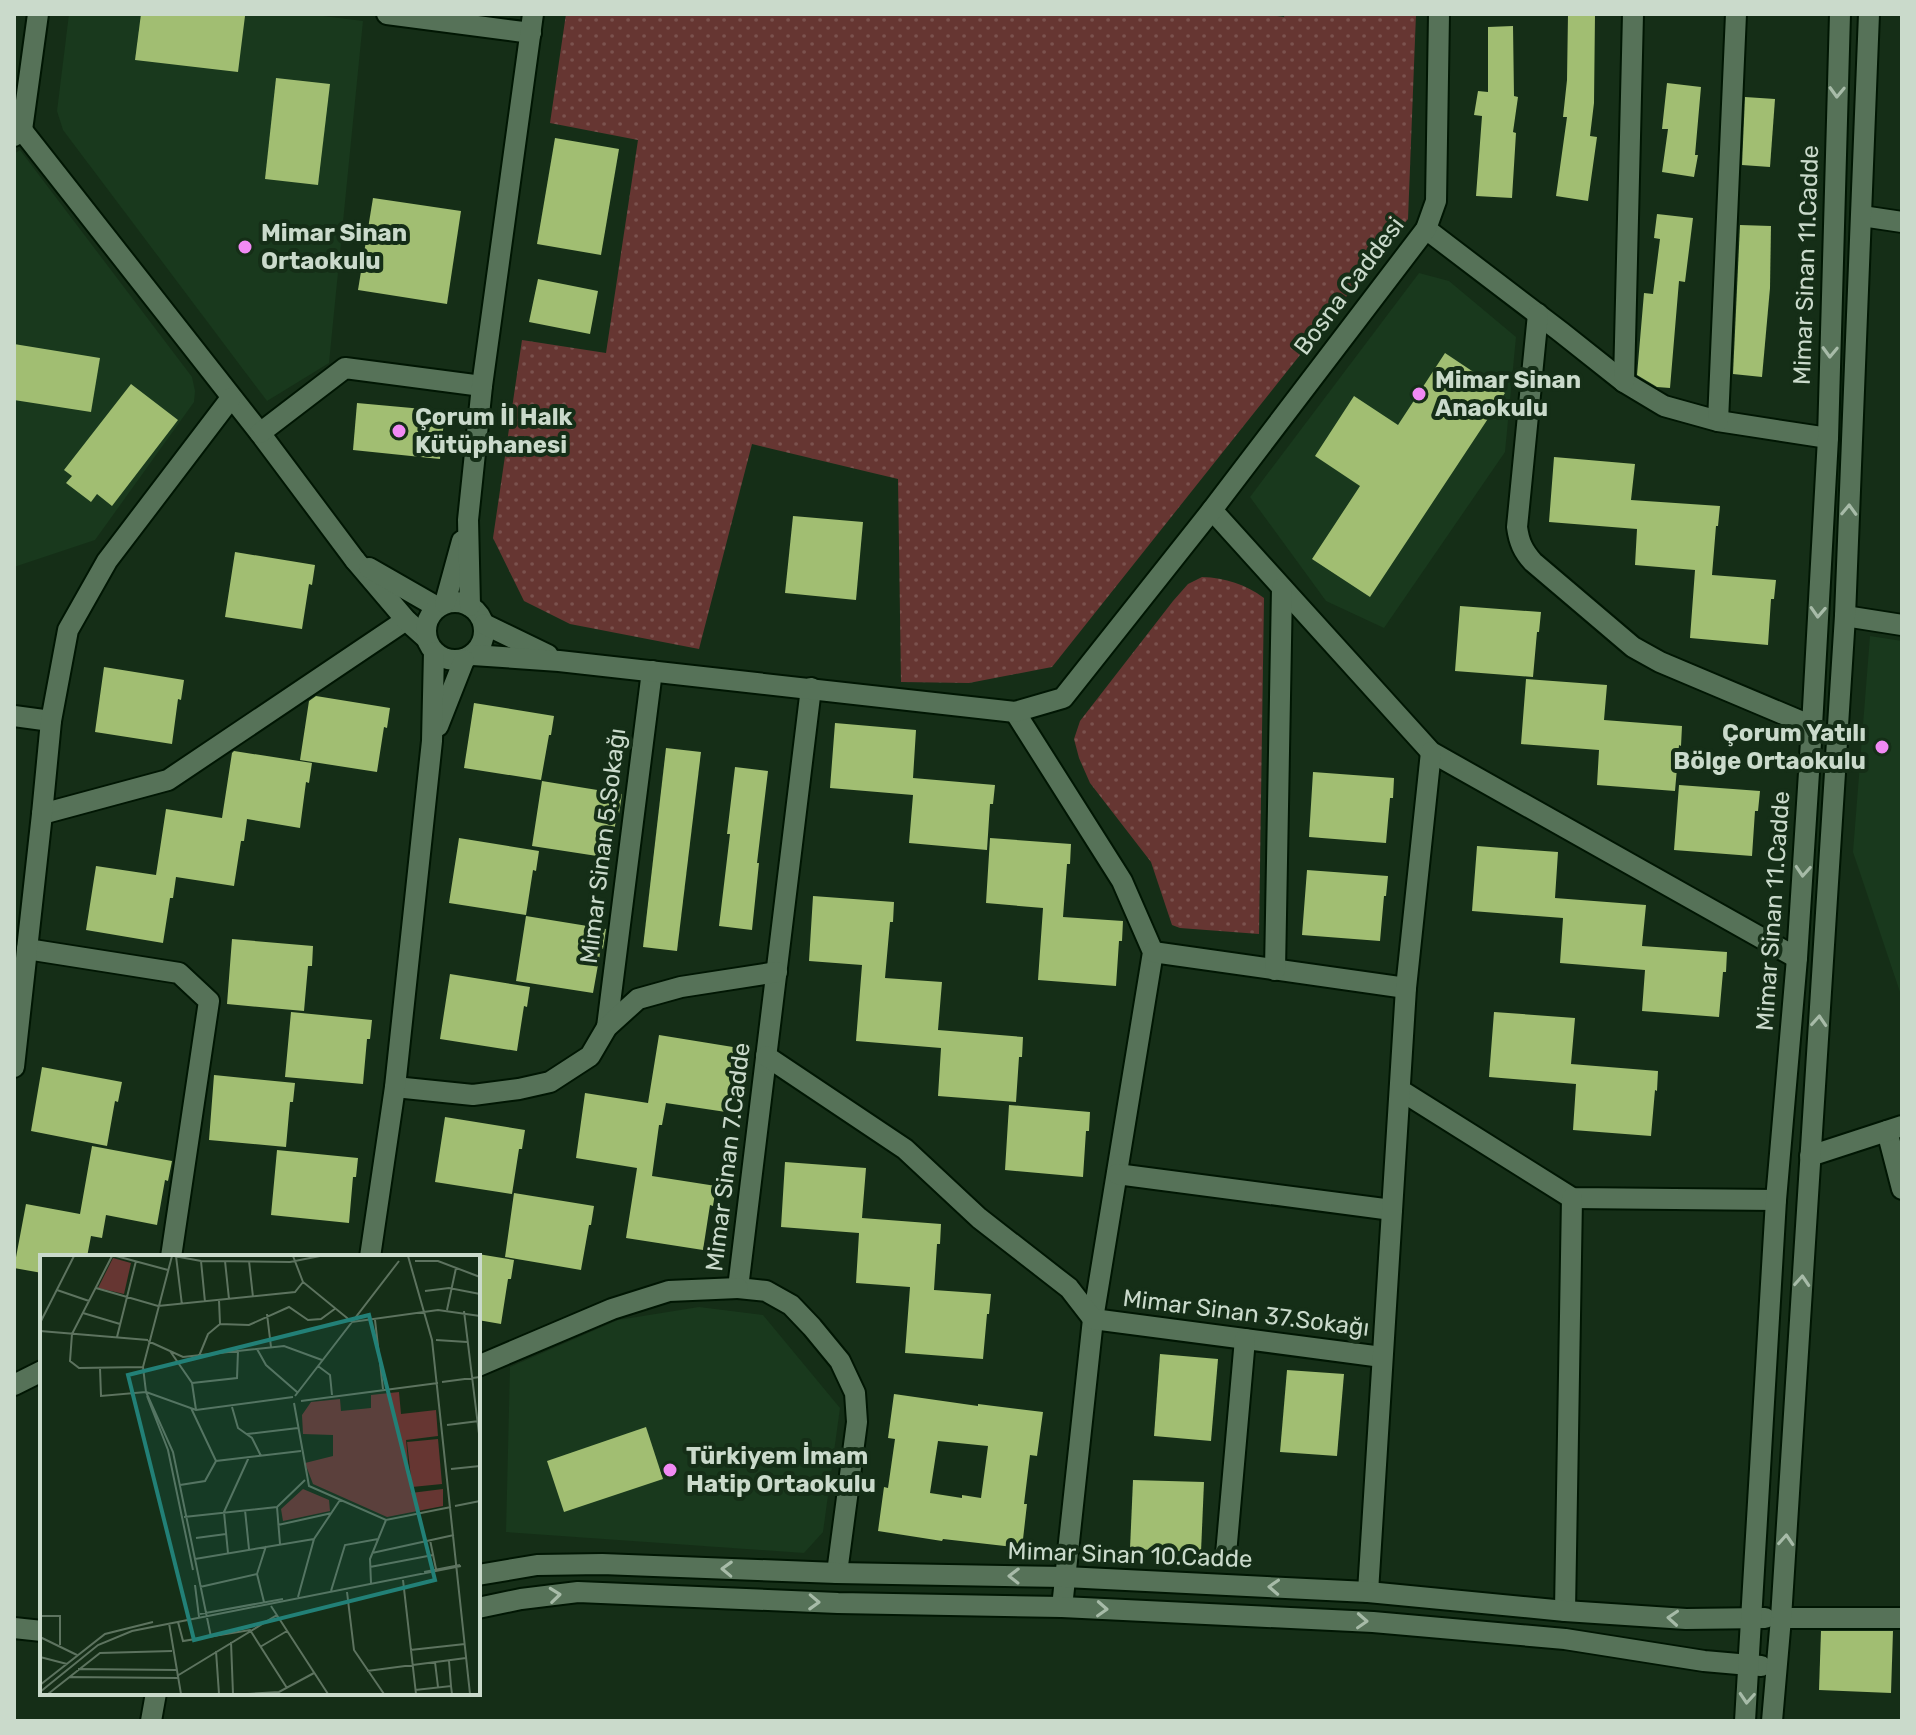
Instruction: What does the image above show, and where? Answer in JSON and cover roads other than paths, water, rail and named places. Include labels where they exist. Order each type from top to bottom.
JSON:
[{"type":"street","points":[[38,14],[17,128],[260,433],[355,560],[406,620],[448,660],[469,657],[559,661],[1015,712],[1122,881],[1153,952],[1093,1319],[1062,1607]]},
{"type":"street","points":[[387,14],[532,23],[482,386],[468,520],[470,606]]},
{"type":"street","name":"Bosna Caddesi","points":[[1015,712],[1063,698],[1212,510],[1426,229],[1436,201],[1439,14]]},
{"type":"street","points":[[1624,382],[1633,14]]},
{"type":"street","points":[[1718,421],[1736,14]]},
{"type":"street","name":"Mimar Sinan 11.Cadde","points":[[1745,1721],[1776,1200],[1797,958],[1812,726],[1828,438],[1840,14]]},
{"type":"street","points":[[1772,1721],[1845,616],[1869,14]]},
{"type":"street","points":[[1862,216],[1902,222]]},
{"type":"street","points":[[1426,229],[1624,382],[1664,406],[1718,421],[1828,438]]},
{"type":"street","points":[[1538,314],[1517,527],[1523,551],[1633,647],[1660,662],[1812,726]]},
{"type":"street","points":[[260,433],[345,368],[482,386]]},
{"type":"street","points":[[14,1067],[51,721],[68,630],[107,561],[231,398]]},
{"type":"street","points":[[1212,510],[1431,752],[1797,958]]},
{"type":"street","points":[[370,1255],[395,1087],[432,741],[427,621],[441,605],[468,520]]},
{"type":"street","points":[[355,560],[441,605],[458,602],[470,606],[484,624],[481,646],[469,657],[432,741]]},
{"type":"street","points":[[1275,970],[1282,588]]},
{"type":"street","points":[[1845,616],[1902,625]]},
{"type":"street","points":[[42,814],[168,780],[406,620]]},
{"type":"street","points":[[484,624],[559,661]]},
{"type":"street","name":"Mimar Sinan 5.Sokağı","points":[[607,1027],[652,671]]},
{"type":"street","name":"Mimar Sinan 7.Cadde","points":[[811,688],[738,1288],[766,1291],[791,1305],[840,1361],[855,1393],[857,1422],[837,1573]]},
{"type":"street","points":[[14,716],[51,721]]},
{"type":"street","points":[[1368,1592],[1406,988],[1431,752]]},
{"type":"street","points":[[27,949],[179,973],[209,1001],[171,1255]]},
{"type":"street","points":[[1153,952],[1406,988]]},
{"type":"street","points":[[395,1087],[473,1095],[550,1082],[590,1056],[607,1027],[638,999],[681,987],[777,972]]},
{"type":"street","name":"Mimar Sinan 37.Sokağı","points":[[766,1056],[905,1149],[979,1218],[1069,1288],[1093,1319],[1382,1357]]},
{"type":"street","points":[[1400,1090],[1572,1198],[1776,1200]]},
{"type":"street","points":[[1810,1156],[1895,1129],[1902,1189]]},
{"type":"street","points":[[1117,1174],[1392,1210]]},
{"type":"street","points":[[1565,1611],[1572,1198]]},
{"type":"street","points":[[480,1365],[612,1309],[669,1291],[738,1288]]},
{"type":"street","points":[[1226,1554],[1245,1339]]},
{"type":"street","points":[[14,1385],[40,1372]]},
{"type":"street","name":"Mimar Sinan 10.Cadde","points":[[480,1575],[537,1565],[602,1564],[837,1573],[1065,1577],[1368,1592],[1686,1619],[1902,1618]]},
{"type":"street","points":[[480,1608],[578,1592],[838,1603],[1062,1607],[1373,1622],[1565,1639],[1704,1661],[1776,1667]]},
{"type":"street","points":[[14,1628],[40,1631]]},
{"type":"street","points":[[151,1721],[156,1695]]},
{"type":"place","name":"Mimar Sinan Ortaokulu","points":[[245,247]]},
{"type":"place","name":"Mimar Sinan Anaokulu","points":[[1419,394]]},
{"type":"place","name":"Çorum İl Halk Kütüphanesi","points":[[399,431]]},
{"type":"place","name":"Çorum Yatılı Bölge Ortaokulu","points":[[1882,747]]},
{"type":"place","name":"Türkiyem İmam Hatip Ortaokulu","points":[[670,1470]]}]
